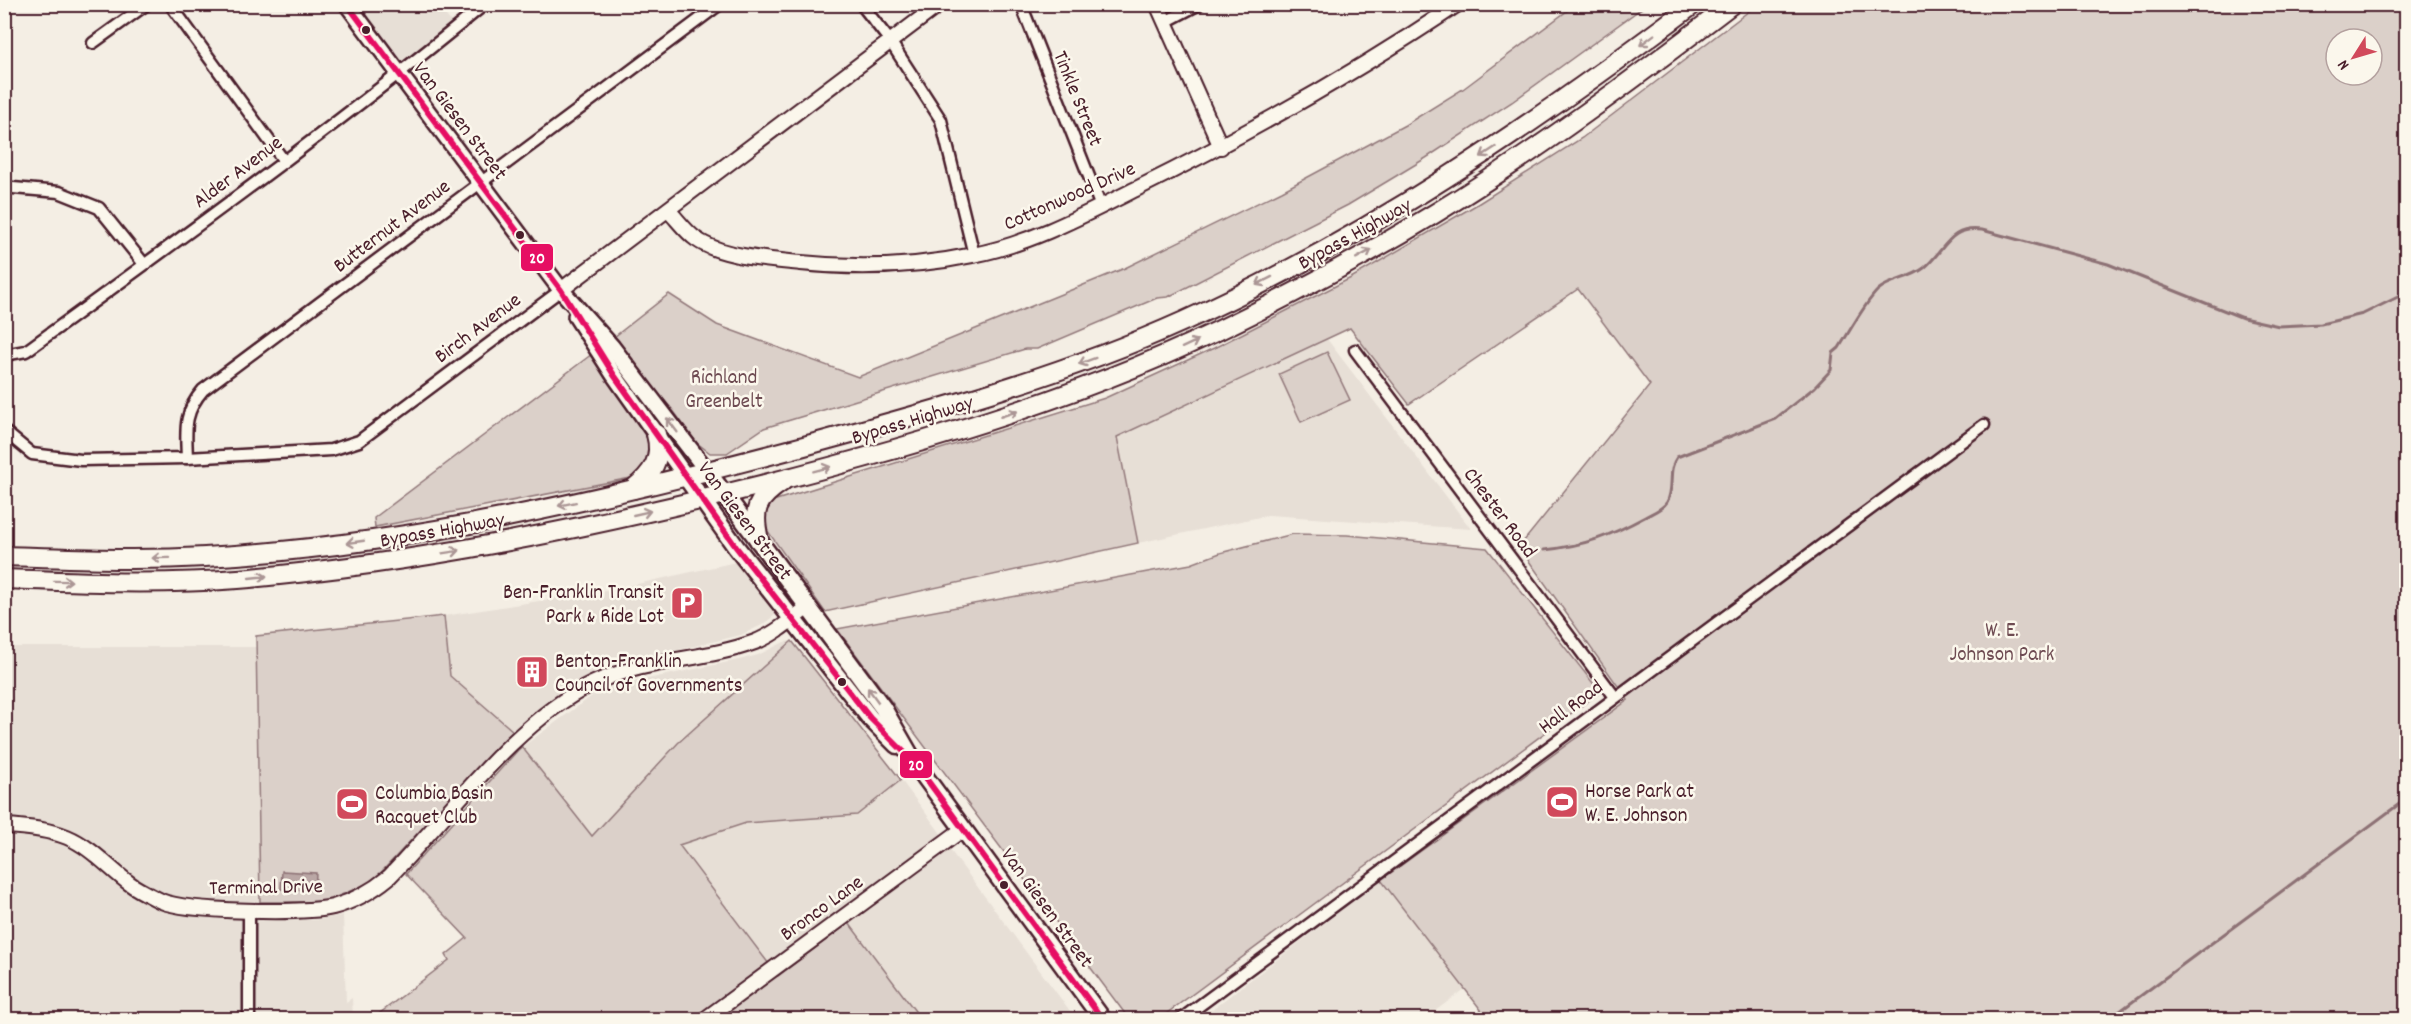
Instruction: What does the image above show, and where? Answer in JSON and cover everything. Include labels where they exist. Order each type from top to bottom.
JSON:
[{"type":"highway","name":"Bypass Highway","points":[[4,556],[205,557],[328,546],[476,522],[686,477],[879,426],[1012,386],[1101,355],[1186,320],[1332,246],[1440,183],[1571,96],[1694,4]]},
{"type":"highway","name":"Bypass Highway","points":[[4,579],[183,581],[244,578],[378,564],[470,549],[724,494],[917,443],[1063,395],[1179,349],[1243,319],[1435,214],[1581,117],[1732,4]]},
{"type":"highway","points":[[632,490],[654,469],[658,453],[656,434]]},
{"type":"highway","points":[[759,540],[756,523],[758,505],[765,495],[789,477]]},
{"type":"main road","name":"Van Giesen Street","points":[[347,4],[561,290],[619,355],[759,540],[883,708],[914,762],[1103,1020]]},
{"type":"main road","name":"Van Giesen Street","points":[[561,290],[608,367],[702,499],[870,718],[914,762]]},
{"type":"street","points":[[93,43],[147,4]]},
{"type":"street","points":[[170,4],[285,161]]},
{"type":"street","name":"Alder Avenue","points":[[4,355],[26,351],[399,75],[485,4]]},
{"type":"street","name":"Butternut Avenue","points":[[187,458],[186,424],[193,402],[203,390],[720,4]]},
{"type":"street","points":[[861,4],[890,41],[940,120],[974,255]]},
{"type":"street","name":"Birch Avenue","points":[[4,431],[32,454],[81,460],[187,458],[331,450],[359,441],[940,4]]},
{"type":"street","name":"Tinkle Street","points":[[1021,4],[1101,207]]},
{"type":"street","points":[[1157,4],[1221,147]]},
{"type":"street","points":[[1165,22],[1199,4]]},
{"type":"street","name":"Cottonwood Drive","points":[[668,210],[697,240],[722,250],[764,259],[855,267],[917,264],[974,255],[1042,234],[1221,147],[1355,72],[1458,4]]},
{"type":"street","points":[[13,188],[59,192],[99,208],[144,264]]},
{"type":"street","name":"Chester Road","points":[[1355,350],[1615,697]]},
{"type":"street","name":"Hall Road","points":[[1180,1020],[1984,425]]},
{"type":"street","name":"Terminal Drive","points":[[4,826],[36,828],[68,837],[103,860],[131,885],[174,906],[249,910],[331,908],[370,892],[389,877],[519,736],[571,696],[592,683],[620,673],[752,643],[768,636],[808,607]]},
{"type":"street","name":"Bronco Lane","points":[[704,1020],[963,829]]},
{"type":"street","points":[[249,910],[249,1020]]},
{"type":"shaded area","points":[[358,5],[437,5],[452,23],[403,61],[399,59]]},
{"type":"shaded area","points":[[1327,339],[1471,529],[1269,515],[1138,543],[1117,437]]},
{"type":"shaded area","points":[[736,562],[775,615],[762,625],[741,635],[603,668],[588,675],[513,731],[450,676],[444,616],[615,589]]},
{"type":"shaded area","points":[[4,637],[10,637],[10,647],[257,647],[260,920],[315,920],[343,915],[346,1002],[352,998],[353,1018],[361,1019],[5,1019]]},
{"type":"shaded area","points":[[792,641],[678,743],[592,836],[522,747],[596,693],[614,686],[743,659],[758,655],[784,642]]},
{"type":"shaded area","points":[[901,780],[942,835],[767,964],[679,845],[746,823],[857,815]]},
{"type":"shaded area","points":[[950,850],[1076,1019],[921,1019],[849,923]]},
{"type":"shaded area","points":[[282,871],[316,873],[315,890],[281,889]]},
{"type":"shaded area","points":[[1381,880],[1465,989],[1424,1019],[1198,1020]]},
{"type":"green space","name":"Richland Greenbelt","points":[[1575,5],[1646,5],[1512,102],[1348,205],[1168,297],[1157,298],[1037,349],[1025,349],[764,428],[727,453],[710,453],[697,443],[672,409],[612,341],[614,337],[669,294],[717,325],[858,377],[1125,268],[1282,191],[1405,125],[1463,89]]},
{"type":"green space","name":"W. E. Johnson Park","points":[[1757,5],[2406,5],[2406,1019],[1488,1019],[1381,880],[1628,700],[1519,547],[1650,385],[1578,289],[1409,404],[1350,328],[1117,437],[1138,543],[825,612],[767,530],[763,517],[773,501],[1105,398],[1214,348],[1351,278],[1476,205],[1582,138]]},
{"type":"green space","points":[[1327,352],[1350,400],[1301,422],[1279,374]]},
{"type":"green space","points":[[592,354],[650,443],[649,461],[636,477],[375,527],[374,518]]},
{"type":"green space","points":[[1293,534],[1347,535],[1487,548],[1600,692],[1159,1019],[1129,1019],[837,629],[1191,564],[1220,553]]},
{"type":"green space","name":"Columbia Basin Racquet Club","points":[[444,616],[450,676],[513,731],[373,881],[320,902],[260,902],[256,636]]},
{"type":"green space","points":[[792,641],[901,780],[857,815],[746,823],[679,845],[778,976],[849,923],[921,1019],[371,1020],[449,960],[446,955],[467,938],[406,874],[518,750],[522,747],[592,836],[678,743]]},
{"type":"waterway","points":[[1544,550],[1572,546],[1608,535],[1663,507],[1671,491],[1672,468],[1677,457],[1775,419],[1815,387],[1831,370],[1833,353],[1839,348],[1862,310],[1878,290],[1924,268],[1955,235],[1962,231],[1982,230],[2108,264],[2243,318],[2279,326],[2321,324],[2363,314],[2406,293]]},
{"type":"waterway","points":[[2108,1020],[2406,799]]},
{"type":"transit line","name":"20","points":[[347,4],[561,290],[614,375],[736,547],[870,718],[914,762],[1103,1020]]},
{"type":"place","name":"Ben-Franklin Transit Park & Ride Lot","points":[[687,603]]},
{"type":"place","name":"Benton-Franklin Council of Governments","points":[[532,672]]},
{"type":"place","name":"Horse Park at W. E. Johnson","points":[[1562,802]]},
{"type":"place","name":"Columbia Basin Racquet Club","points":[[352,804]]}]
